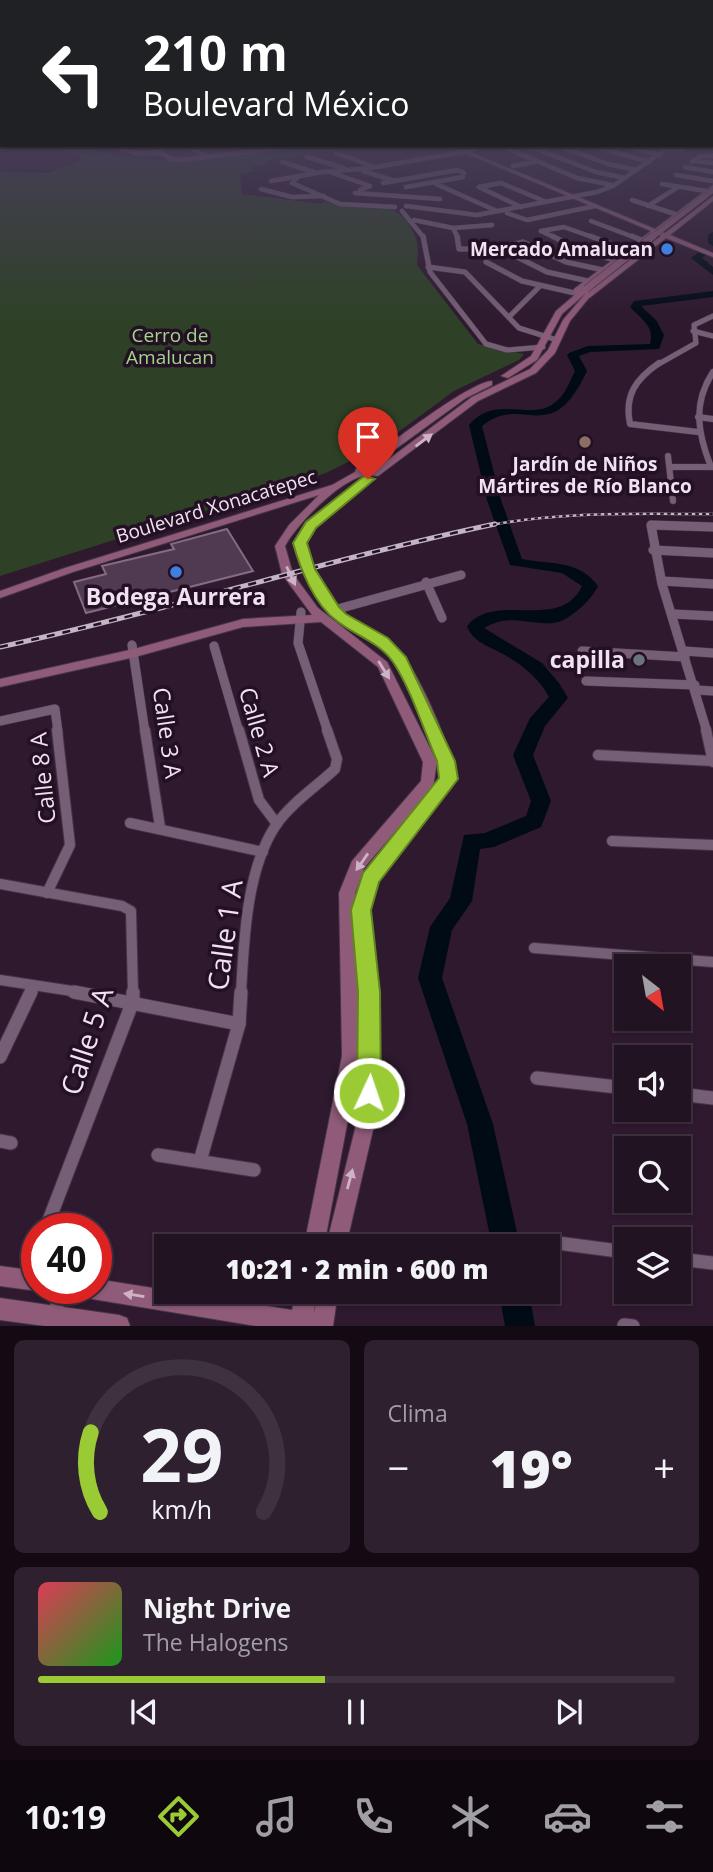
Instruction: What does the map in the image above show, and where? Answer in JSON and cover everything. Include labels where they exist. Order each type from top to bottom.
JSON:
[{"type":"street","points":[[333,200],[345,205],[468,215],[560,200]]},
{"type":"street","points":[[405,200],[405,208],[424,240],[428,267],[486,344],[514,349],[557,340]]},
{"type":"street","points":[[473,200],[499,211]]},
{"type":"street","points":[[506,200],[521,207]]},
{"type":"street","points":[[541,200],[546,202]]},
{"type":"street","points":[[405,208],[472,217],[565,200]]},
{"type":"street","points":[[584,200],[639,222],[677,226]]},
{"type":"street","points":[[586,200],[639,222],[664,223]]},
{"type":"street","points":[[632,200],[648,206],[664,223],[665,235]]},
{"type":"street","points":[[648,206],[658,200]]},
{"type":"street","name":"Boulevard Xonacatepec","points":[[0,586],[63,564],[355,475],[463,396],[515,371],[534,358],[559,313],[603,270],[698,200]]},
{"type":"street","name":"Boulevard Xonacatepec","points":[[0,595],[275,506],[368,479],[475,399],[533,371],[544,361],[583,291],[699,200]]},
{"type":"street","name":"Boulevard Xonacatepec","points":[[583,291],[624,268],[677,226],[702,200]]},
{"type":"street","points":[[507,212],[527,220],[595,206]]},
{"type":"street","points":[[414,220],[453,228],[492,225]]},
{"type":"street","points":[[591,222],[643,238],[665,235],[713,253]]},
{"type":"street","points":[[639,222],[643,238]]},
{"type":"street","points":[[624,268],[541,231],[562,226],[628,250]]},
{"type":"street","points":[[453,228],[460,243],[460,251],[473,249],[460,243]]},
{"type":"street","points":[[583,291],[499,248],[523,242],[566,262],[603,270]]},
{"type":"street","points":[[486,262],[522,281],[583,291]]},
{"type":"street","points":[[428,267],[466,272],[519,328],[545,342]]},
{"type":"street","points":[[509,317],[540,286]]},
{"type":"street","points":[[498,307],[516,308]]},
{"type":"street","points":[[698,432],[628,422],[629,396],[641,378],[663,358],[696,343],[694,325],[713,316]]},
{"type":"street","points":[[693,331],[713,336]]},
{"type":"street","points":[[672,467],[712,467],[698,432],[698,417],[711,377]]},
{"type":"street","points":[[698,417],[713,419]]},
{"type":"street","points":[[668,456],[672,467],[673,501]]},
{"type":"street","points":[[316,1234],[351,1056],[347,893],[357,865],[428,783],[430,772],[429,762],[383,664],[319,615],[288,574],[280,546],[288,530],[340,486],[355,475],[381,470]]},
{"type":"street","points":[[319,615],[300,543],[311,525],[368,479]]},
{"type":"street","points":[[275,506],[291,509],[302,517]]},
{"type":"street","points":[[598,755],[713,762],[711,733],[653,550],[651,525],[713,527]]},
{"type":"street","points":[[653,550],[713,553]]},
{"type":"street","points":[[0,683],[243,623],[319,615],[426,582],[461,575]]},
{"type":"street","points":[[662,581],[713,584]]},
{"type":"street","points":[[426,582],[442,618]]},
{"type":"street","points":[[673,614],[713,616]]},
{"type":"street","points":[[319,615],[382,641],[400,661],[446,761],[449,779],[370,879],[361,910],[369,992],[370,1080],[367,1118],[339,1234]]},
{"type":"street","name":"Calle 1 A","points":[[200,1161],[239,1024],[245,924],[263,852],[277,824],[335,769],[337,760],[298,643],[319,615]]},
{"type":"street","name":"Calle 2 A","points":[[214,646],[259,800],[277,824]]},
{"type":"street","points":[[0,675],[133,649]]},
{"type":"street","name":"Calle 3 A","points":[[133,649],[160,827]]},
{"type":"street","points":[[582,651],[713,653]]},
{"type":"street","points":[[586,681],[696,687],[713,691]]},
{"type":"street","name":"Calle 8 A","points":[[0,721],[55,709],[70,845],[47,893]]},
{"type":"street","points":[[130,823],[160,827],[263,852]]},
{"type":"street","points":[[612,841],[713,845]]},
{"type":"street","name":"Calle 5 A","points":[[0,884],[122,906],[131,911],[133,1001],[52,1213]]},
{"type":"street","points":[[534,948],[713,962]]},
{"type":"street","points":[[0,980],[133,1001],[239,1024]]},
{"type":"street","points":[[0,1058],[34,986]]},
{"type":"street","points":[[537,1078],[614,1087]]},
{"type":"street","points":[[691,1095],[713,1098]]},
{"type":"street","points":[[158,1155],[254,1170]]},
{"type":"street","points":[[560,1243],[614,1250]]},
{"type":"street","points":[[691,1260],[713,1263]]},
{"type":"street","points":[[0,1276],[21,1279]]},
{"type":"street","points":[[112,1292],[322,1326],[326,1304]]},
{"type":"street","points":[[299,1324],[303,1304]]},
{"type":"street","points":[[0,1309],[53,1321],[119,1326]]},
{"type":"green space","name":"Cerro de Amalucan","points":[[0,200],[288,200],[321,204],[325,201],[347,206],[391,209],[408,223],[416,238],[417,265],[478,344],[524,354],[519,360],[454,391],[378,447],[326,473],[0,576]]},
{"type":"building","name":"Bodega Aurrera","points":[[227,529],[253,571],[86,613],[74,582],[106,574],[102,566],[174,549],[171,544]]},
{"type":"waterway","points":[[713,235],[713,243]]},
{"type":"waterway","points":[[702,254],[696,258],[713,272]]},
{"type":"waterway","points":[[503,1234],[480,1124],[430,978],[441,927],[461,901],[471,841],[487,841],[534,821],[541,801],[523,755],[537,723],[559,698],[545,677],[525,659],[478,634],[475,626],[503,615],[553,618],[585,597],[590,586],[582,577],[565,568],[515,562],[494,500],[475,425],[488,415],[501,411],[530,413],[558,407],[570,394],[581,371],[573,355],[588,349],[655,347],[658,335],[652,322],[635,307],[638,303],[713,294]]},
{"type":"waterway","points":[[516,1304],[520,1326]]},
{"type":"railway","points":[[487,526],[571,516],[713,514]]},
{"type":"railway","points":[[487,526],[495,524]]},
{"type":"railway","points":[[0,647],[487,526]]},
{"type":"place","name":"Mercado Amalucan","points":[[667,249]]},
{"type":"place","name":"Jardín de Niños Mártires de Río Blanco","points":[[585,442]]},
{"type":"place","name":"Bodega Aurrera","points":[[176,572]]},
{"type":"place","name":"capilla","points":[[639,660]]},
{"type":"route","points":[[368,479],[303,533],[300,543],[307,569],[317,587],[341,617],[382,641],[400,661],[446,761],[449,779],[370,879],[361,910],[369,992],[369,1093]]}]
